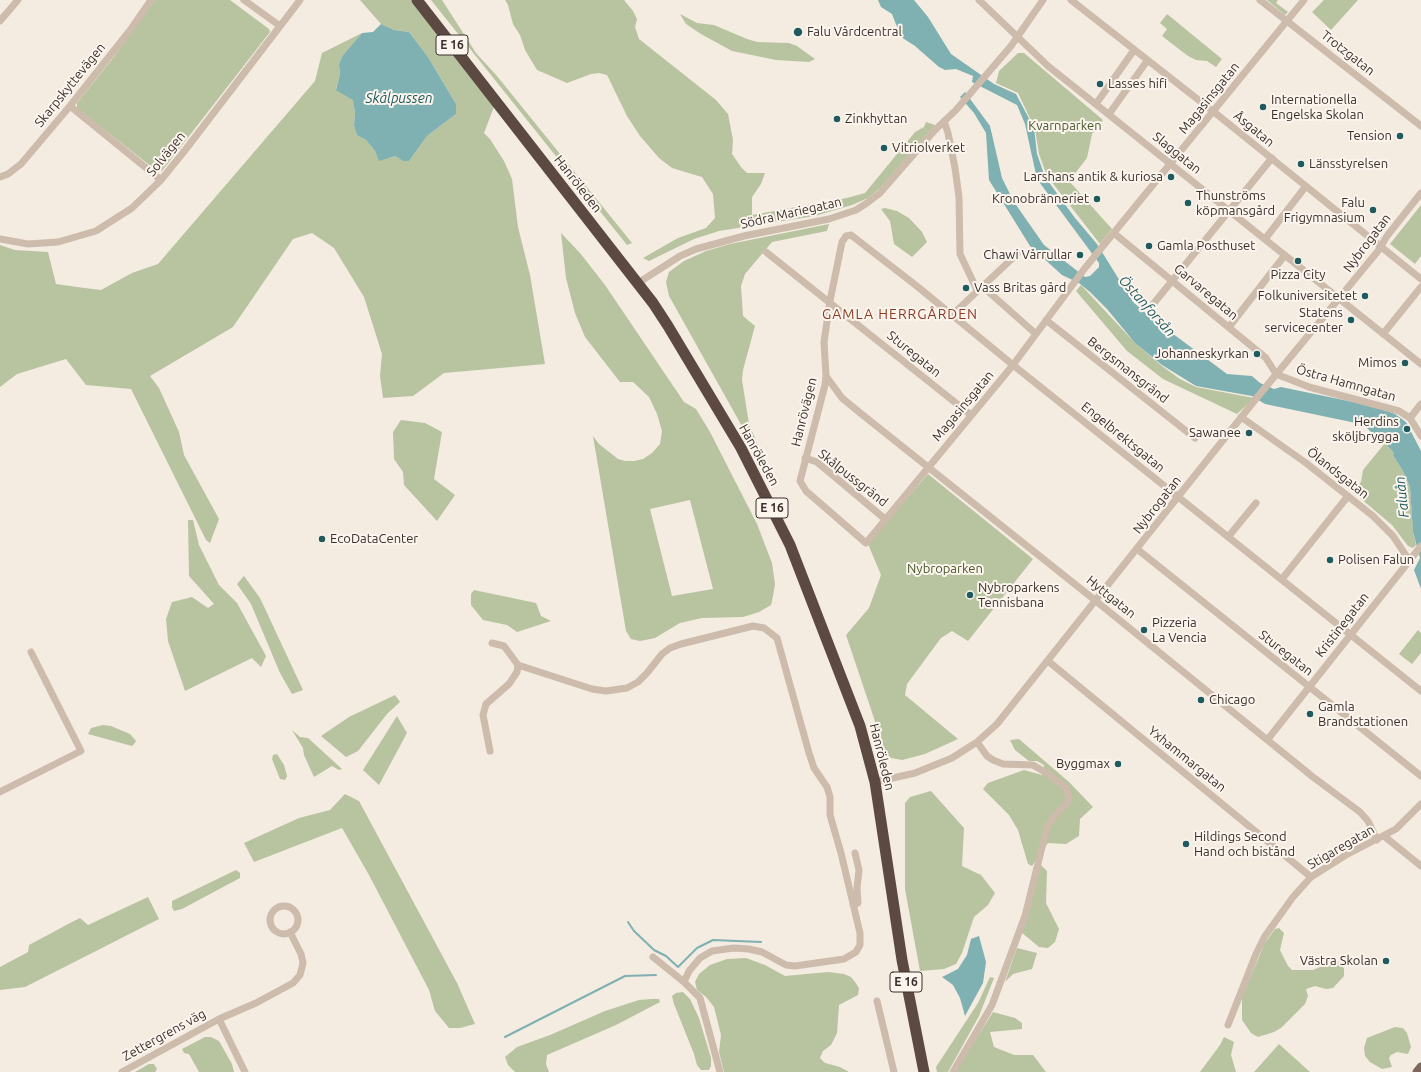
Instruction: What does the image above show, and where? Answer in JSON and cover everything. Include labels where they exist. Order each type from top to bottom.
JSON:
[{"type":"highway","name":"Hanröleden","points":[[417,0],[486,91],[638,283],[668,326],[741,448],[790,545],[860,726],[876,782],[902,960],[924,1072]]},
{"type":"main road","points":[[1417,1072],[1421,1067]]},
{"type":"street","points":[[0,22],[18,0]]},
{"type":"street","name":"Skarpskyttevägen","points":[[0,177],[8,174],[20,164],[70,106],[130,29],[150,0]]},
{"type":"street","points":[[244,0],[280,26]]},
{"type":"street","name":"Solvägen","points":[[0,239],[20,243],[45,244],[87,234],[129,211],[160,180],[300,0]]},
{"type":"street","name":"Slaggatan","points":[[979,0],[1048,66],[1421,364]]},
{"type":"street","points":[[1017,38],[1043,0]]},
{"type":"street","name":"Åsgatan","points":[[1071,0],[1272,158],[1421,279]]},
{"type":"street","name":"Trotzgatan","points":[[1260,0],[1421,126]]},
{"type":"street","name":"Magasinsgatan","points":[[866,543],[928,466],[1013,365],[1082,272],[1115,234],[1304,0]]},
{"type":"street","name":"Södra Mariegatan","points":[[638,283],[680,256],[701,247],[744,236],[829,219],[856,210],[880,193],[985,77],[1017,38]]},
{"type":"street","points":[[1096,104],[1134,50]]},
{"type":"street","points":[[1108,113],[1147,60]]},
{"type":"street","points":[[70,106],[160,180]]},
{"type":"street","points":[[944,122],[948,133],[958,183],[961,216],[960,254],[980,288],[1036,334]]},
{"type":"street","points":[[1150,308],[1272,158]]},
{"type":"street","points":[[1265,239],[1306,186]]},
{"type":"street","points":[[1265,239],[1306,186]]},
{"type":"street","name":"Nybrogatan","points":[[876,782],[927,769],[952,758],[977,742],[1002,719],[1269,382],[1284,367],[1382,246],[1387,236],[1421,193]]},
{"type":"street","name":"Garvaregatan","points":[[1115,234],[1266,358],[1276,374]]},
{"type":"street","name":"Engelbrektsgatan","points":[[846,236],[853,235],[1013,365],[1421,691]]},
{"type":"street","name":"Hanrövägen","points":[[846,236],[842,242],[830,301],[824,342],[826,376],[820,406],[800,478],[803,488],[866,543]]},
{"type":"street","name":"Sturegatan","points":[[766,252],[805,284],[830,301],[971,415]]},
{"type":"street","points":[[952,315],[1017,254]]},
{"type":"street","points":[[1229,327],[1285,255]]},
{"type":"street","points":[[1383,334],[1421,287]]},
{"type":"street","name":"Bergsmansgränd","points":[[1046,320],[1195,438]]},
{"type":"street","name":"Östra Hamngatan","points":[[1276,374],[1309,387],[1393,408],[1410,418],[1421,436]]},
{"type":"street","name":"Hyttgatan","points":[[826,376],[842,398],[1268,739],[1313,777],[1360,812],[1368,821],[1377,840]]},
{"type":"street","points":[[1410,418],[1421,404]]},
{"type":"street","name":"Ölandsgatan","points":[[1241,417],[1306,463],[1384,526],[1409,560]]},
{"type":"street","name":"Skålpussgränd","points":[[805,458],[817,462],[886,519]]},
{"type":"street","points":[[1282,579],[1348,496]]},
{"type":"street","points":[[1228,537],[1256,503]]},
{"type":"street","name":"Kristinegatan","points":[[1268,739],[1421,546]]},
{"type":"street","name":"Sturegatan","points":[[1137,549],[1421,776]]},
{"type":"street","points":[[492,643],[504,646],[518,664],[592,689],[613,691],[627,688],[638,682],[662,654],[675,646],[748,627],[758,626],[770,631],[777,638],[781,647],[814,768],[828,790],[830,815],[860,939],[858,949],[852,956],[834,961],[795,966],[786,965],[762,952],[750,949],[720,949],[712,951],[700,958],[689,971],[684,982]]},
{"type":"street","points":[[0,792],[81,751],[31,652]]},
{"type":"street","name":"Yxhammargatan","points":[[1048,661],[1311,877]]},
{"type":"street","points":[[490,752],[483,715],[486,704],[509,684],[517,672],[518,664]]},
{"type":"street","points":[[953,1072],[992,1005],[1025,916],[1047,827],[1055,815],[1067,803],[1069,798],[1066,788],[1048,774],[1033,765],[1003,764],[993,760],[977,742]]},
{"type":"street","name":"Stigaregatan","points":[[1228,1025],[1256,954],[1265,936],[1284,908],[1311,877],[1346,855],[1377,840],[1401,825],[1421,804]]},
{"type":"street","points":[[1384,836],[1421,866]]},
{"type":"street","points":[[853,905],[858,903],[857,888],[859,870],[855,853]]},
{"type":"street","points":[[278,906],[287,906],[297,914],[298,922],[290,932],[282,934],[271,926],[270,916],[278,906]]},
{"type":"street","name":"Zettergrens väg","points":[[122,1072],[219,1019],[289,987],[296,980],[303,963],[301,954],[290,932]]},
{"type":"street","points":[[653,957],[684,982],[700,998],[720,1072]]},
{"type":"street","points":[[877,1001],[894,1072]]},
{"type":"street","name":"Zettergrens väg","points":[[219,1019],[246,1072]]},
{"type":"green space","points":[[155,0],[230,0],[269,29],[270,32],[162,171],[157,171],[77,108],[77,103],[113,58]]},
{"type":"green space","points":[[360,0],[413,0],[495,104],[484,133],[490,139],[504,161],[512,179],[518,227],[530,275],[545,364],[444,373],[413,396],[383,398],[380,376],[382,354],[364,297],[334,248],[312,233],[293,239],[233,327],[150,376],[159,388],[179,432],[184,455],[219,519],[210,543],[206,540],[131,389],[86,385],[66,359],[17,374],[0,387],[0,245],[15,250],[48,252],[56,284],[101,290],[132,273],[158,264],[315,81],[322,53],[362,33],[343,55],[339,64],[340,74],[336,89],[353,99],[355,113],[354,126],[357,135],[366,140],[375,151],[379,160],[395,156],[403,161],[409,161],[427,136],[456,114],[456,104],[428,57],[409,32],[394,30],[381,24]]},
{"type":"green space","points":[[431,0],[442,0],[476,53],[497,76],[632,243],[627,245]]},
{"type":"green space","points":[[505,0],[624,0],[633,11],[637,19],[635,27],[639,39],[716,100],[728,114],[733,140],[732,154],[741,167],[747,173],[765,173],[761,184],[752,197],[752,215],[847,198],[865,193],[915,132],[924,127],[926,122],[935,125],[880,188],[868,198],[852,205],[815,216],[719,231],[694,239],[649,261],[643,258],[678,238],[706,228],[715,218],[713,194],[702,177],[672,168],[659,158],[640,136],[627,116],[607,75],[599,73],[591,74],[567,83],[537,70],[525,50],[520,35],[513,24],[508,5]]},
{"type":"green space","points":[[1267,0],[1278,0],[1276,3],[1288,12],[1285,15]]},
{"type":"green space","points":[[1324,0],[1358,0],[1331,30],[1312,12]]},
{"type":"green space","points":[[680,14],[697,23],[714,25],[757,42],[789,43],[797,46],[815,59],[809,62],[776,60],[732,51],[686,24]]},
{"type":"green space","points":[[1167,14],[1222,59],[1216,67],[1207,61],[1196,60],[1188,56],[1162,36],[1167,29],[1160,23]]},
{"type":"green space","name":"Kvarnparken","points":[[1018,53],[1024,53],[1103,120],[1092,134],[1087,158],[1069,181],[1112,229],[1100,244],[1047,176],[1039,154],[1035,129],[1018,93],[996,83],[999,71]]},
{"type":"green space","points":[[1421,205],[1421,256],[1415,264],[1390,244]]},
{"type":"green space","points":[[885,208],[897,211],[909,218],[922,232],[927,242],[912,257],[894,244],[890,221],[881,209]]},
{"type":"green space","points":[[829,224],[827,231],[772,242],[745,274],[741,286],[743,316],[755,326],[743,370],[742,380],[749,424],[760,450],[757,453],[669,296],[666,282],[669,272],[684,261],[706,251],[730,244]]},
{"type":"green space","points":[[561,233],[580,253],[605,285],[684,402],[696,409],[710,432],[757,524],[772,563],[775,584],[771,605],[759,612],[743,617],[702,618],[680,623],[655,638],[640,641],[631,639],[626,631],[593,436],[599,444],[618,459],[634,461],[643,459],[652,453],[660,444],[662,431],[657,414],[649,397],[633,382],[620,382],[585,337],[575,313],[566,278]],"holes":[[[690,500],[713,589],[672,596],[650,509]]]},
{"type":"green space","points":[[1081,285],[1135,343],[1180,379],[1196,387],[1254,398],[1237,414],[1163,379],[1127,351],[1076,291]]},
{"type":"green space","points":[[401,420],[425,423],[442,432],[434,479],[455,495],[437,521],[404,485],[403,472],[394,459],[393,432]]},
{"type":"green space","points":[[1385,443],[1394,453],[1393,455],[1403,471],[1410,487],[1413,532],[1416,545],[1413,548],[1408,546],[1392,525],[1353,492],[1361,482],[1363,470]]},
{"type":"green space","name":"Nybroparken","points":[[928,474],[1033,559],[968,641],[952,631],[941,638],[907,684],[905,695],[958,739],[925,754],[902,760],[891,758],[886,754],[846,635],[869,608],[881,575],[868,544]]},
{"type":"green space","points":[[188,520],[193,520],[199,545],[219,585],[237,603],[266,656],[261,667],[252,658],[185,691],[168,641],[166,619],[172,602],[192,597],[208,608],[214,604],[189,576]]},
{"type":"green space","points":[[244,576],[260,598],[303,690],[292,694],[280,673],[251,604],[237,584]]},
{"type":"green space","points":[[474,590],[536,603],[541,616],[551,621],[517,632],[507,625],[483,620],[471,605],[471,594]]},
{"type":"green space","points":[[1418,630],[1421,633],[1421,653],[1412,664],[1399,654]]},
{"type":"green space","points":[[395,695],[400,702],[387,714],[358,751],[346,757],[321,736],[349,717]]},
{"type":"green space","points":[[397,716],[407,733],[379,785],[363,770]]},
{"type":"green space","points":[[103,725],[111,726],[130,734],[136,741],[132,746],[88,734],[91,728]]},
{"type":"green space","points":[[292,730],[300,737],[308,738],[342,769],[339,770],[332,766],[314,777],[304,755],[303,748]]},
{"type":"green space","points":[[1019,739],[1069,782],[1093,807],[1080,819],[1079,836],[1066,844],[1048,843],[1032,866],[1028,864],[1018,830],[1009,815],[983,789],[988,783],[1024,770],[1042,775],[1044,765],[1037,761],[1029,761],[1015,750],[1010,740]]},
{"type":"green space","points":[[277,754],[284,765],[287,776],[285,780],[280,779],[272,759],[273,755]]},
{"type":"green space","points":[[931,791],[964,828],[962,866],[981,875],[995,893],[988,905],[974,917],[962,953],[956,964],[944,969],[920,971],[905,889],[905,803],[910,797]]},
{"type":"green space","points":[[345,794],[359,801],[457,983],[475,1024],[460,1028],[449,1028],[435,1011],[429,990],[369,875],[342,828],[254,862],[244,843],[299,818],[330,810]]},
{"type":"green space","points":[[1041,865],[1047,871],[1046,903],[1059,929],[1055,942],[1048,948],[1039,947],[1021,932]]},
{"type":"green space","points":[[236,870],[240,873],[240,878],[182,909],[174,911],[172,901]]},
{"type":"green space","points":[[148,897],[159,919],[25,987],[0,990],[0,967],[28,952],[29,945],[80,918],[88,925]]},
{"type":"green space","points":[[1279,928],[1284,933],[1280,950],[1288,966],[1292,970],[1313,970],[1335,961],[1341,963],[1344,969],[1344,976],[1333,988],[1326,989],[1315,986],[1306,989],[1308,996],[1305,1004],[1281,1028],[1258,1037],[1251,1033],[1242,1020],[1242,997],[1265,943],[1275,929]]},
{"type":"green space","points":[[1017,948],[1037,953],[1032,969],[1013,974],[1005,982]]},
{"type":"green space","points":[[746,958],[765,965],[785,976],[828,972],[844,974],[851,977],[859,988],[858,995],[839,1005],[837,1033],[831,1045],[823,1051],[820,1058],[825,1063],[840,1067],[849,1072],[724,1072],[719,1052],[721,1035],[714,1007],[706,997],[697,990],[695,982],[699,974],[710,965],[727,959]]},
{"type":"green space","points":[[990,977],[994,978],[979,1016],[948,1072],[937,1072],[936,1067],[978,1003]]},
{"type":"green space","points":[[683,992],[690,999],[699,1018],[711,1058],[711,1066],[709,1070],[701,1070],[697,1065],[674,1004],[672,996],[676,993]]},
{"type":"green space","points":[[659,999],[660,1002],[616,1025],[547,1055],[546,1064],[549,1072],[515,1072],[508,1065],[505,1057],[517,1047],[550,1035],[605,1011],[639,1000]]},
{"type":"green space","points":[[993,1012],[1015,1018],[1022,1023],[1022,1029],[990,1032],[994,1047],[1014,1055],[1033,1055],[1046,1072],[955,1072]]},
{"type":"green space","points":[[1395,1027],[1403,1028],[1407,1033],[1411,1047],[1408,1054],[1397,1052],[1391,1055],[1389,1058],[1392,1067],[1382,1069],[1370,1062],[1365,1056],[1364,1048],[1367,1038]]},
{"type":"green space","points":[[205,1037],[211,1037],[219,1041],[232,1064],[234,1072],[199,1072],[189,1054],[184,1053],[182,1049]]},
{"type":"green space","points":[[1224,1037],[1234,1042],[1231,1055],[1236,1072],[1200,1072],[1220,1045]]},
{"type":"green space","points":[[1279,1044],[1310,1072],[1254,1072]]},
{"type":"green space","points":[[149,1064],[154,1064],[157,1069],[155,1072],[135,1072]]},
{"type":"water","points":[[878,0],[914,0],[928,17],[951,54],[994,84],[1016,94],[1034,128],[1037,154],[1045,177],[1075,218],[1097,244],[1133,302],[1149,316],[1227,374],[1252,376],[1260,383],[1274,389],[1281,387],[1377,407],[1395,414],[1406,422],[1421,451],[1421,589],[1414,570],[1420,558],[1413,532],[1410,487],[1403,471],[1393,455],[1394,453],[1385,443],[1383,444],[1367,428],[1356,423],[1265,404],[1252,396],[1196,386],[1162,365],[1135,343],[1107,309],[1090,292],[1079,283],[1062,275],[1030,246],[989,180],[986,133],[974,113],[960,97],[965,92],[990,126],[1002,178],[1014,202],[1044,245],[1085,277],[1090,276],[1099,267],[1099,263],[1037,179],[1025,124],[1017,105],[972,82],[973,76],[956,69],[945,70],[939,67],[915,46],[901,37],[892,14],[881,7]]},
{"type":"water","name":"Skålpussen","points":[[381,24],[394,30],[409,32],[428,57],[456,104],[456,114],[427,136],[409,161],[403,161],[395,156],[379,161],[375,151],[366,140],[357,135],[354,126],[355,113],[353,100],[336,90],[340,74],[339,64],[343,55],[362,33],[373,32]]},
{"type":"water","points":[[979,936],[986,962],[983,983],[965,1016],[960,998],[953,985],[942,977],[958,969],[967,955],[971,939]]},
{"type":"waterway","points":[[628,922],[634,931],[653,949]]},
{"type":"waterway","points":[[654,950],[666,956],[678,967],[697,948],[713,940],[761,942]]},
{"type":"waterway","points":[[505,1037],[625,976],[656,975]]},
{"type":"place","name":"Falu Vårdcentral","points":[[798,32]]},
{"type":"place","name":"Lasses hifi","points":[[1100,84]]},
{"type":"place","name":"Internationella Engelska Skolan","points":[[1263,107]]},
{"type":"place","name":"Zinkhyttan","points":[[837,119]]},
{"type":"place","name":"Tension","points":[[1400,136]]},
{"type":"place","name":"Vitriolverket","points":[[884,148]]},
{"type":"place","name":"Länsstyrelsen","points":[[1301,164]]},
{"type":"place","name":"Larshans antik & kuriosa","points":[[1171,177]]},
{"type":"place","name":"Kronobränneriet","points":[[1097,199]]},
{"type":"place","name":"Thunströms köpmansgård","points":[[1188,203]]},
{"type":"place","name":"Falu Frigymnasium","points":[[1373,210]]},
{"type":"place","name":"Gamla Posthuset","points":[[1149,246]]},
{"type":"place","name":"Chawi Vårrullar","points":[[1080,255]]},
{"type":"place","name":"Pizza City","points":[[1298,261]]},
{"type":"place","name":"Vass Britas gård","points":[[966,288]]},
{"type":"place","name":"Folkuniversitetet","points":[[1365,296]]},
{"type":"place","name":"Statens servicecenter","points":[[1351,320]]},
{"type":"place","name":"Johanneskyrkan","points":[[1257,354]]},
{"type":"place","name":"Mimos","points":[[1405,363]]},
{"type":"place","name":"Herdins sköljbrygga","points":[[1407,429]]},
{"type":"place","name":"Sawanee","points":[[1249,433]]},
{"type":"place","name":"EcoDataCenter","points":[[322,539]]},
{"type":"place","name":"Polisen Falun","points":[[1330,560]]},
{"type":"place","name":"Nybroparkens Tennisbana","points":[[970,595]]},
{"type":"place","name":"Pizzeria La Vencia","points":[[1144,630]]},
{"type":"place","name":"Chicago","points":[[1201,700]]},
{"type":"place","name":"Gamla Brandstationen","points":[[1310,714]]},
{"type":"place","name":"Byggmax","points":[[1118,764]]},
{"type":"place","name":"Hildings Second Hand och bistånd","points":[[1186,844]]},
{"type":"place","name":"Västra Skolan","points":[[1386,961]]},
{"type":"district","name":"GAMLA HERRGÅRDEN","points":[[900,314]]},
{"type":"water label","name":"Östanforsån","points":[[1147,306]]},
{"type":"water label","name":"Faluån","points":[[1402,497]]}]
